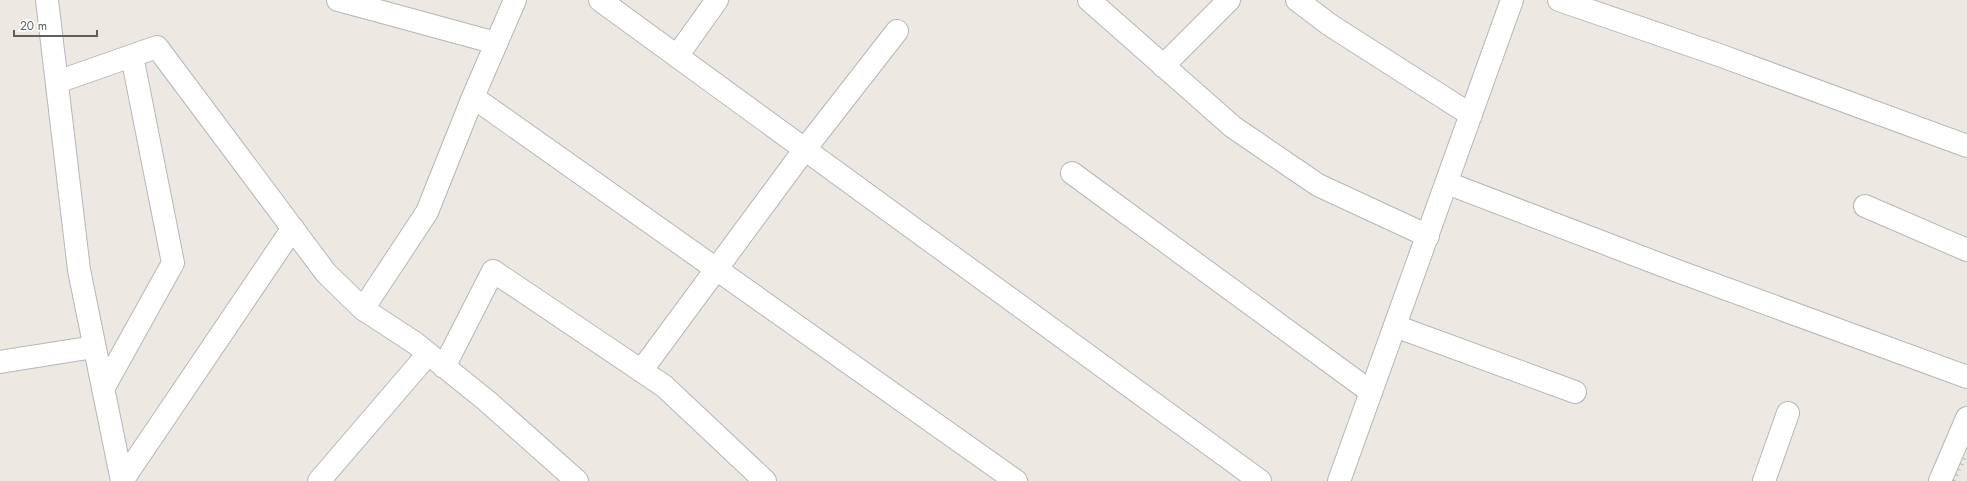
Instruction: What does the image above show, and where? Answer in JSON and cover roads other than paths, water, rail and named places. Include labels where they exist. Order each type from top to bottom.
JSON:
[{"type":"street","points":[[47,0],[79,270],[122,481]]},
{"type":"street","points":[[338,0],[496,43]]},
{"type":"street","points":[[362,309],[427,212],[473,97],[515,0]]},
{"type":"street","points":[[600,0],[1260,481]]},
{"type":"street","points":[[677,56],[717,0]]},
{"type":"street","points":[[1089,0],[1233,127],[1318,186],[1428,236]]},
{"type":"street","points":[[1163,66],[1229,0]]},
{"type":"street","points":[[1297,0],[1330,25],[1471,115]]},
{"type":"street","points":[[1339,481],[1512,0]]},
{"type":"street","points":[[1559,0],[1718,55],[1967,146]]},
{"type":"street","points":[[642,371],[805,149],[897,31]]},
{"type":"street","points":[[57,82],[157,47],[326,273],[362,309],[436,360],[487,401],[577,481]]},
{"type":"street","points":[[103,389],[173,262],[132,56]]},
{"type":"street","points":[[473,97],[1016,481]]},
{"type":"street","points":[[1072,173],[1372,392]]},
{"type":"street","points":[[1447,183],[1680,272],[1967,377]]},
{"type":"street","points":[[1865,206],[1967,250]]},
{"type":"street","points":[[122,481],[292,228]]},
{"type":"street","points":[[319,481],[436,360],[493,271],[664,386],[765,481]]},
{"type":"street","points":[[1395,326],[1575,392]]},
{"type":"street","points":[[0,362],[94,347]]},
{"type":"street","points":[[1767,480],[1788,412]]},
{"type":"street","points":[[1940,481],[1967,418]]},
{"type":"railway","points":[[1954,481],[1967,454]]}]
